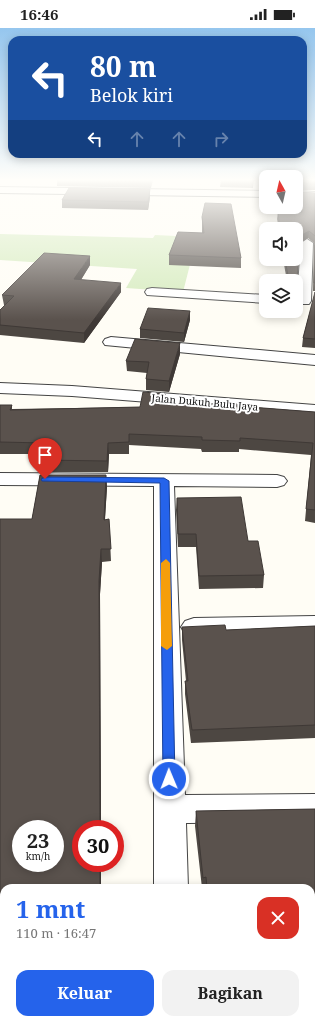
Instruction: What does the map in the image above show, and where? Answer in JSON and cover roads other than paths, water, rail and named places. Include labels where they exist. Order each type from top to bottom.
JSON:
[{"type":"street","points":[[305,302],[307,243]]},
{"type":"street","points":[[152,292],[259,299]]},
{"type":"street","points":[[111,342],[182,346],[315,360]]},
{"type":"street","name":"Jalan Dukuh Bulu Jaya","points":[[0,388],[72,391],[315,410]]},
{"type":"street","points":[[0,479],[277,481]]},
{"type":"street","points":[[164,481],[171,884]]},
{"type":"street","points":[[167,628],[315,625]]},
{"type":"street","points":[[170,809],[315,808]]}]
